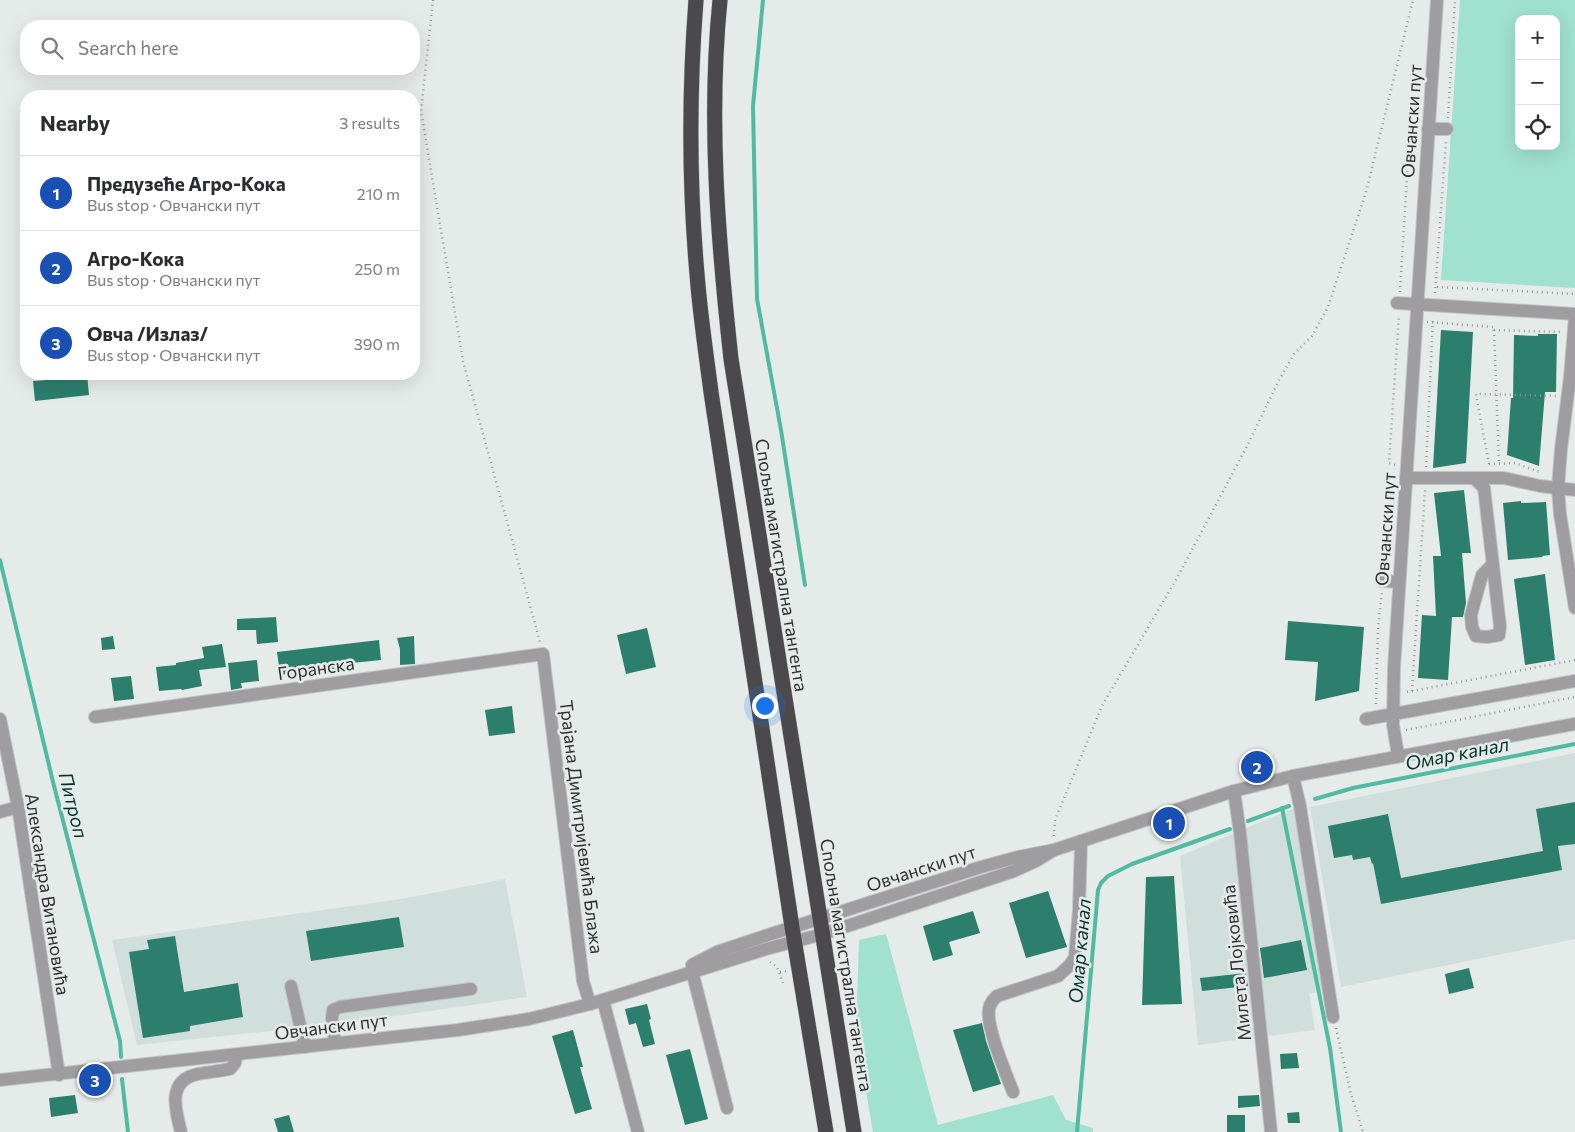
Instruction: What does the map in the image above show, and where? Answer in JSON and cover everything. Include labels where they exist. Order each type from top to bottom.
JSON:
[{"type":"highway","points":[[696,0],[690,116],[697,273],[711,392],[793,934],[826,1132]]},
{"type":"highway","name":"Спољна магистрална тангента","points":[[720,0],[716,51],[715,161],[721,259],[731,359],[854,1132]]},
{"type":"street","name":"Овчански пут","points":[[1398,755],[1394,735],[1393,694],[1437,0]]},
{"type":"street","points":[[1428,128],[1447,129]]},
{"type":"street","points":[[1397,303],[1575,315],[1558,488],[1560,514],[1575,608]]},
{"type":"street","points":[[1406,478],[1504,478],[1575,490]]},
{"type":"street","points":[[1474,478],[1484,488],[1493,564],[1500,626],[1499,635],[1476,636],[1472,627],[1472,615],[1482,576],[1493,564]]},
{"type":"street","points":[[1382,581],[1399,582]]},
{"type":"street","name":"Горанска","points":[[95,717],[543,654]]},
{"type":"street","name":"Трајана Димитријевића Блажа","points":[[543,654],[584,981],[590,1004]]},
{"type":"street","points":[[1366,719],[1575,681]]},
{"type":"street","name":"Александра Витановића","points":[[0,719],[18,807],[59,1075]]},
{"type":"street","name":"Овчански пут","points":[[0,1080],[59,1075],[495,1025],[590,1004],[692,971],[793,934],[820,918],[981,867],[1054,850],[1234,791],[1293,776],[1398,755],[1575,724]]},
{"type":"street","points":[[1293,776],[1300,806],[1333,1017]]},
{"type":"street","name":"Милета Лојковића","points":[[1234,791],[1271,1132]]},
{"type":"street","points":[[0,812],[18,807]]},
{"type":"street","points":[[1012,1092],[989,1022],[989,1008],[992,1000],[997,996],[1058,976],[1070,965],[1075,957],[1082,841]]},
{"type":"street","name":"Овчански пут","points":[[660,981],[718,952],[793,934],[822,934],[1014,871],[1054,850]]},
{"type":"street","points":[[692,971],[728,1108]]},
{"type":"street","points":[[291,986],[305,1047]]},
{"type":"street","points":[[335,1043],[333,1010],[471,989]]},
{"type":"street","points":[[603,1000],[638,1132]]},
{"type":"street","points":[[181,1132],[175,1103],[178,1087],[186,1078],[198,1074],[230,1070],[235,1063],[236,1055]]},
{"type":"path","points":[[433,0],[421,110],[456,322],[463,361],[543,654]]},
{"type":"path","points":[[1054,850],[1055,820],[1102,706],[1177,578],[1246,448],[1278,380],[1294,354],[1312,336],[1328,307],[1366,192],[1413,0]]},
{"type":"path","points":[[1412,691],[1434,322],[1433,305],[1437,287],[1455,0]]},
{"type":"path","points":[[1437,287],[1575,294]]},
{"type":"path","points":[[1398,320],[1494,326],[1498,463]]},
{"type":"path","points":[[1494,330],[1574,332]]},
{"type":"path","points":[[1489,464],[1476,394],[1568,396]]},
{"type":"path","points":[[1376,695],[1412,691],[1575,660]]},
{"type":"path","points":[[1333,1017],[1362,1132]]},
{"type":"shaded area","points":[[1575,753],[1575,939],[1341,987],[1310,807]]},
{"type":"shaded area","points":[[1294,808],[1325,990],[1309,994],[1315,1030],[1198,1045],[1180,856]]},
{"type":"shaded area","points":[[505,879],[527,997],[347,1023],[137,1045],[112,940],[401,899]]},
{"type":"green space","points":[[1460,0],[1575,0],[1575,288],[1441,280]]},
{"type":"green space","points":[[886,934],[938,1125],[1053,1095],[1066,1120],[1093,1128],[1093,1132],[873,1132],[856,1032],[859,940]]},
{"type":"building","points":[[1441,330],[1473,332],[1466,463],[1433,468]]},
{"type":"building","points":[[1538,334],[1557,334],[1556,392],[1545,392],[1539,466],[1507,455],[1511,398],[1513,398],[1514,335],[1538,336]]},
{"type":"building","points":[[88,380],[89,395],[35,401],[33,381]]},
{"type":"building","points":[[1464,490],[1471,553],[1462,553],[1466,603],[1463,617],[1452,617],[1448,680],[1418,678],[1422,615],[1436,616],[1433,556],[1441,556],[1434,493]]},
{"type":"building","points":[[1521,501],[1521,503],[1546,502],[1550,555],[1508,560],[1503,503]]},
{"type":"building","points":[[1545,574],[1555,660],[1525,665],[1514,579]]},
{"type":"building","points":[[276,617],[278,642],[257,644],[256,630],[237,630],[237,619]]},
{"type":"building","points":[[1288,621],[1364,627],[1359,691],[1315,701],[1318,662],[1285,660]]},
{"type":"building","points":[[647,628],[656,667],[626,674],[617,635]]},
{"type":"building","points":[[113,636],[115,649],[102,650],[101,638]]},
{"type":"building","points":[[414,636],[415,664],[400,665],[400,649],[397,638]]},
{"type":"building","points":[[379,640],[381,660],[352,663],[352,667],[280,675],[277,652]]},
{"type":"building","points":[[222,644],[226,667],[199,670],[202,686],[182,690],[159,691],[156,667],[176,665],[176,663],[204,658],[202,647]]},
{"type":"building","points":[[257,660],[259,681],[241,683],[242,688],[231,690],[228,663]]},
{"type":"building","points":[[131,676],[134,699],[114,701],[111,678]]},
{"type":"building","points":[[512,706],[515,733],[489,736],[485,710]]},
{"type":"building","points":[[1575,802],[1575,844],[1558,846],[1562,870],[1381,904],[1373,863],[1370,857],[1353,860],[1352,855],[1334,858],[1328,826],[1388,814],[1401,878],[1543,851],[1536,809]]},
{"type":"building","points":[[1174,876],[1182,1004],[1142,1005],[1146,877]]},
{"type":"building","points":[[1048,891],[1067,947],[1026,958],[1009,903]]},
{"type":"building","points":[[973,911],[980,933],[949,942],[953,955],[933,961],[923,926]]},
{"type":"building","points":[[399,917],[404,947],[311,961],[306,931]]},
{"type":"building","points":[[175,936],[184,992],[238,983],[243,1017],[190,1026],[190,1031],[143,1038],[129,952],[149,949],[147,940]]},
{"type":"building","points":[[1301,940],[1307,970],[1264,978],[1260,948]]},
{"type":"building","points":[[1469,968],[1474,988],[1449,994],[1445,974]]},
{"type":"building","points":[[1246,973],[1248,986],[1202,991],[1200,978]]},
{"type":"building","points":[[647,1004],[655,1044],[643,1047],[636,1023],[629,1025],[625,1009]]},
{"type":"building","points":[[982,1023],[986,1041],[1001,1084],[973,1092],[953,1030]]},
{"type":"building","points":[[573,1030],[583,1067],[580,1067],[592,1109],[575,1114],[552,1036]]},
{"type":"building","points":[[690,1049],[708,1119],[685,1125],[666,1055]]},
{"type":"building","points":[[1297,1053],[1299,1068],[1281,1069],[1280,1054]]},
{"type":"building","points":[[75,1095],[78,1113],[51,1117],[49,1098]]},
{"type":"building","points":[[1259,1095],[1260,1106],[1238,1108],[1238,1096]]},
{"type":"building","points":[[1299,1112],[1300,1123],[1288,1123],[1287,1113]]},
{"type":"building","points":[[289,1115],[294,1132],[278,1132],[274,1119]]},
{"type":"building","points":[[1227,1115],[1245,1115],[1245,1132],[1227,1132]]},
{"type":"waterway","points":[[763,0],[753,106],[757,299],[781,430],[805,585]]},
{"type":"waterway","name":"Питроп","points":[[0,560],[53,782],[120,1041],[121,1057]]},
{"type":"waterway","name":"Омар канал","points":[[1315,799],[1353,788],[1575,744]]},
{"type":"waterway","name":"Омар канал","points":[[1248,821],[1289,806]]},
{"type":"waterway","points":[[1282,808],[1330,1048],[1341,1132]]},
{"type":"waterway","name":"Омар канал","points":[[1077,1132],[1098,890],[1101,883],[1108,876],[1132,864],[1230,829]]},
{"type":"waterway","name":"Питроп","points":[[122,1079],[128,1132]]},
{"type":"place","name":"Агро-Кока","points":[[1257,767]]},
{"type":"place","name":"Предузеће Агро-Кока","points":[[1169,823]]},
{"type":"place","name":"Овча /Излаз/","points":[[95,1080]]}]
